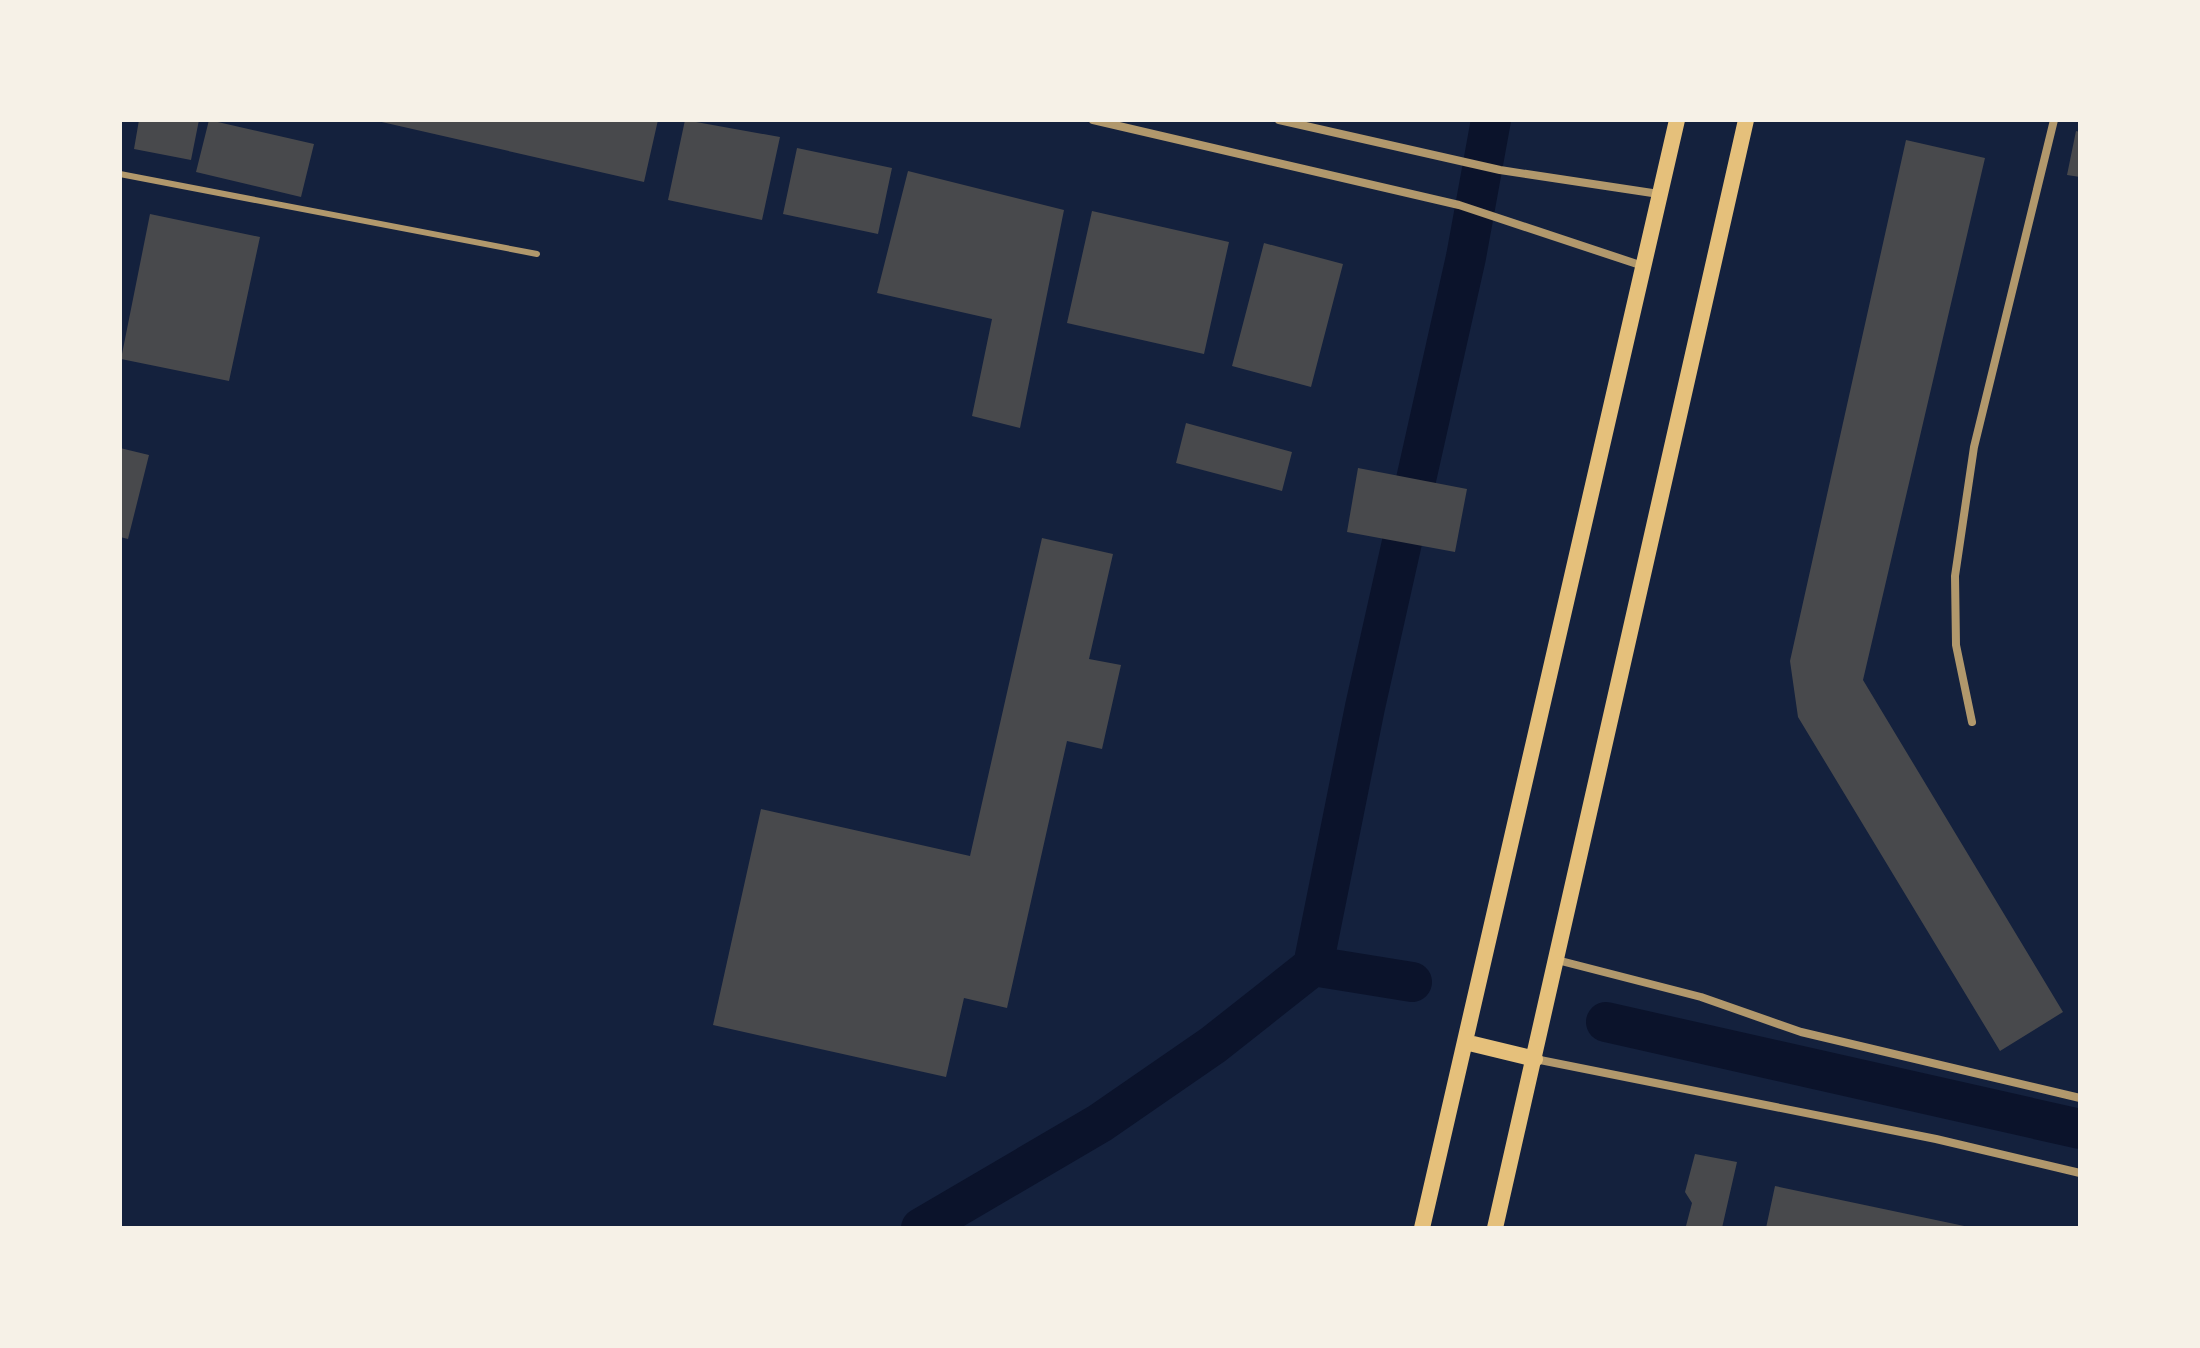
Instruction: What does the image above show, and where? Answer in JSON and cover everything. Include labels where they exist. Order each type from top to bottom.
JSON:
[{"type":"main road","points":[[1422,1228],[1677,120]]},
{"type":"main road","points":[[1495,1228],[1746,120]]},
{"type":"main road","points":[[1465,1042],[1535,1059]]},
{"type":"street","points":[[1093,120],[1459,205],[1643,266]]},
{"type":"street","points":[[1279,120],[1500,170],[1660,194]]},
{"type":"street","points":[[1972,722],[1956,645],[1955,576],[1974,447],[2054,120]]},
{"type":"street","points":[[1557,960],[1701,997],[1801,1032],[2080,1098]]},
{"type":"street","points":[[1535,1059],[1936,1139],[2080,1173]]},
{"type":"lane","points":[[120,174],[537,254]]},
{"type":"building","points":[[139,120],[199,120],[191,160],[134,149]]},
{"type":"building","points":[[209,120],[314,144],[301,197],[196,172]]},
{"type":"building","points":[[373,120],[658,120],[644,182]]},
{"type":"building","points":[[685,120],[780,137],[762,220],[668,200]]},
{"type":"building","points":[[2076,131],[2080,132],[2080,177],[2067,175]]},
{"type":"building","points":[[1906,140],[1985,158],[1863,680],[2063,1012],[2000,1051],[1798,717],[1790,661]]},
{"type":"building","points":[[797,148],[892,168],[878,234],[783,214]]},
{"type":"building","points":[[908,171],[1064,210],[1020,428],[972,416],[992,319],[877,293]]},
{"type":"building","points":[[1092,211],[1229,242],[1204,354],[1067,323]]},
{"type":"building","points":[[150,214],[260,237],[229,381],[121,359]]},
{"type":"building","points":[[1264,243],[1343,264],[1311,387],[1232,366]]},
{"type":"building","points":[[1186,423],[1292,452],[1282,491],[1176,463]]},
{"type":"building","points":[[120,448],[149,455],[128,539],[120,537]]},
{"type":"building","points":[[1358,468],[1467,489],[1455,552],[1347,532]]},
{"type":"building","points":[[1042,538],[1113,554],[1089,659],[1121,665],[1102,749],[1067,741],[1007,1008],[964,998],[946,1077],[713,1025],[761,809],[970,856]]},
{"type":"building","points":[[1695,1154],[1737,1162],[1722,1228],[1686,1226],[1692,1203],[1685,1192]]},
{"type":"building","points":[[1775,1186],[1969,1227],[1969,1228],[1766,1228]]},
{"type":"waterway","points":[[1313,966],[1365,707],[1466,257],[1491,120]]},
{"type":"waterway","points":[[921,1228],[1100,1123],[1213,1045],[1313,966],[1412,982]]},
{"type":"waterway","points":[[1606,1022],[2080,1129]]}]
